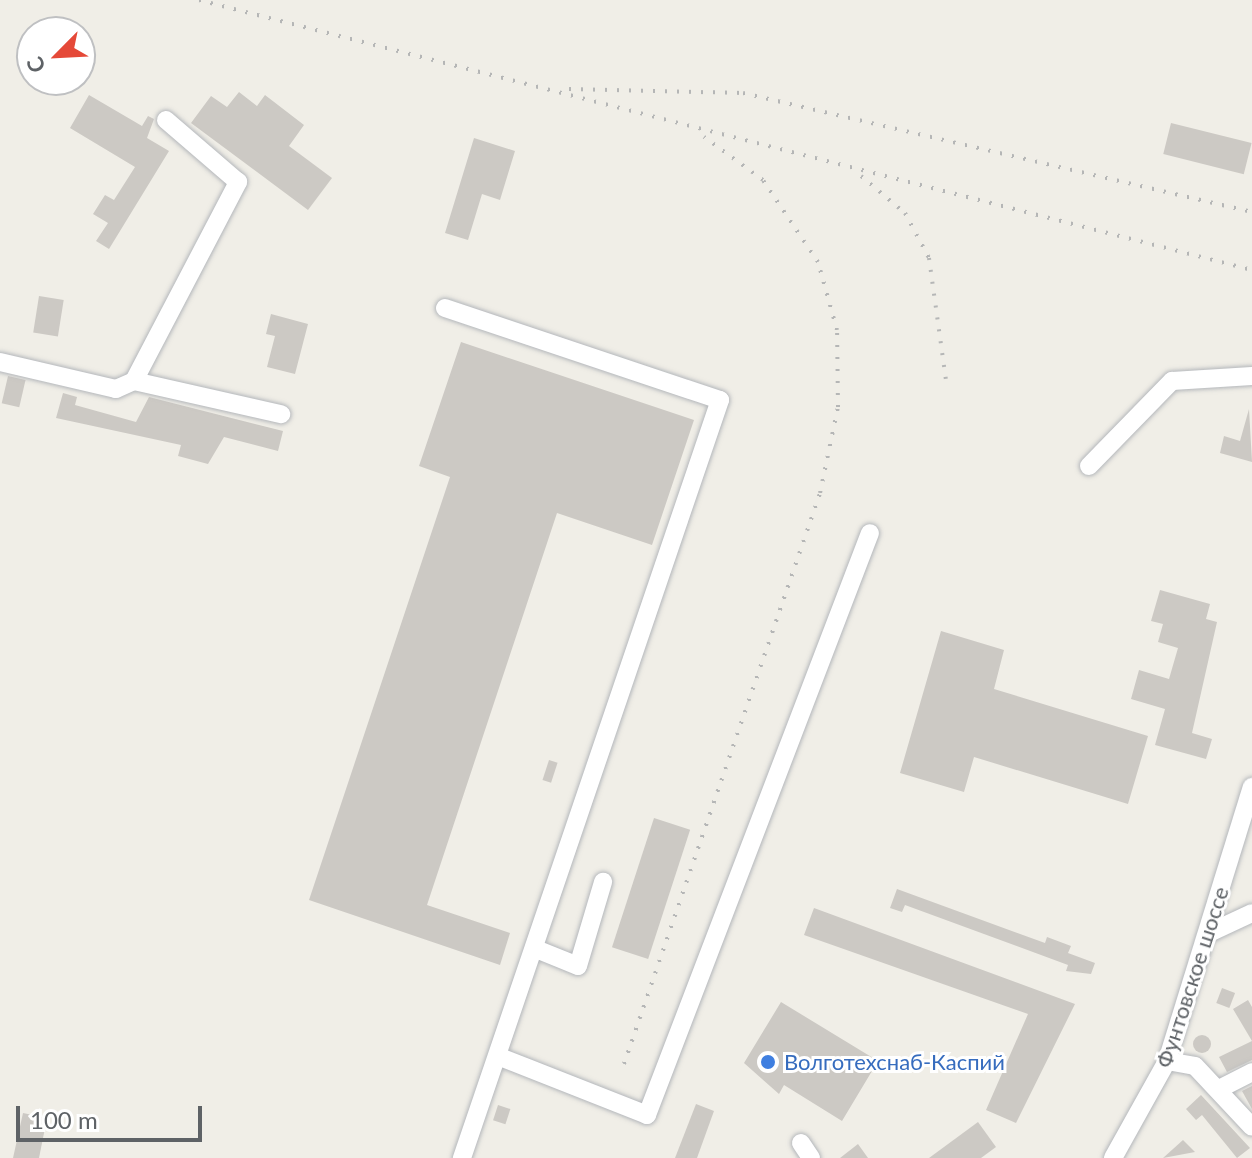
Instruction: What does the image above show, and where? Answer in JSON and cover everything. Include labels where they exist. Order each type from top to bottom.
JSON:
[{"type":"street","points":[[134,381],[238,182],[166,120]]},
{"type":"street","points":[[445,308],[720,400],[500,1057],[462,1158]]},
{"type":"street","points":[[0,362],[116,389],[134,381],[281,414]]},
{"type":"street","points":[[1089,466],[1172,381],[1252,376]]},
{"type":"street","points":[[500,1057],[647,1115],[870,533]]},
{"type":"street","name":"Фунтовское шоссе","points":[[1113,1158],[1167,1061],[1252,787]]},
{"type":"street","points":[[536,949],[578,966],[603,882]]},
{"type":"street","points":[[1209,933],[1252,913]]},
{"type":"street","points":[[1167,1061],[1195,1066],[1252,1127]]},
{"type":"street","points":[[1219,1089],[1252,1072]]},
{"type":"building","points":[[239,92],[257,106],[265,95],[304,125],[289,146],[332,178],[308,210],[191,123],[211,96],[227,107]]},
{"type":"building","points":[[91,96],[142,126],[148,116],[154,119],[147,138],[169,151],[109,249],[96,241],[108,223],[93,214],[105,195],[114,200],[135,167],[70,128]]},
{"type":"building","points":[[1171,123],[1252,143],[1244,174],[1163,154]]},
{"type":"building","points":[[474,138],[515,151],[500,200],[482,194],[468,240],[445,233]]},
{"type":"building","points":[[39,296],[64,300],[58,336],[33,333]]},
{"type":"building","points":[[271,314],[308,324],[295,374],[267,367],[275,336],[266,334]]},
{"type":"building","points":[[461,342],[694,420],[652,545],[557,513],[427,905],[510,933],[500,965],[309,900],[450,477],[419,466]]},
{"type":"building","points":[[8,376],[26,380],[19,407],[2,403]]},
{"type":"building","points":[[63,393],[77,397],[75,405],[136,422],[149,397],[283,431],[278,451],[224,437],[208,464],[178,456],[181,445],[56,418]]},
{"type":"building","points":[[1249,409],[1252,462],[1220,453],[1224,436],[1240,441]]},
{"type":"building","points":[[1160,590],[1210,604],[1206,619],[1217,622],[1192,733],[1212,739],[1206,759],[1155,745],[1165,709],[1131,699],[1139,670],[1169,679],[1178,648],[1158,642],[1163,624],[1151,621]]},
{"type":"building","points":[[941,631],[1004,650],[994,689],[1148,736],[1128,804],[974,757],[964,792],[900,773]]},
{"type":"building","points":[[549,760],[558,763],[551,783],[543,780]]},
{"type":"building","points":[[654,818],[690,830],[648,959],[612,947]]},
{"type":"building","points":[[897,889],[1045,943],[1047,937],[1071,946],[1068,953],[1095,963],[1091,974],[1066,971],[1068,965],[905,905],[902,912],[890,908]]},
{"type":"building","points":[[814,908],[1075,1004],[1016,1123],[986,1110],[1028,1014],[804,935]]},
{"type":"building","points":[[1222,988],[1235,993],[1229,1008],[1216,1003]]},
{"type":"building","points":[[1248,1000],[1252,1007],[1252,1041],[1233,1009]]},
{"type":"building","points":[[781,1002],[878,1061],[842,1121],[784,1085],[779,1094],[744,1063]]},
{"type":"building","points":[[1202,1035],[1211,1044],[1202,1053],[1193,1044]]},
{"type":"building","points":[[1252,1041],[1252,1060],[1227,1072],[1219,1057]]},
{"type":"building","points":[[1252,1086],[1252,1109],[1242,1091]]},
{"type":"building","points":[[1201,1095],[1250,1148],[1237,1158],[1202,1115],[1196,1120],[1186,1109]]},
{"type":"building","points":[[696,1104],[714,1111],[697,1158],[675,1158]]},
{"type":"building","points":[[498,1105],[510,1109],[505,1124],[493,1120]]},
{"type":"building","points":[[23,1113],[47,1118],[39,1158],[13,1158]]},
{"type":"building","points":[[978,1122],[996,1147],[981,1158],[929,1158]]},
{"type":"building","points":[[1183,1140],[1195,1152],[1163,1158]]},
{"type":"building","points":[[858,1144],[868,1158],[840,1158]]},
{"type":"railway","points":[[199,0],[1252,270]]},
{"type":"railway","points":[[569,89],[743,93],[1252,212]]},
{"type":"railway","points":[[624,1064],[820,493],[838,407],[837,330],[818,262],[763,180],[704,137]]},
{"type":"railway","points":[[861,176],[905,213],[929,258],[946,380]]},
{"type":"place","name":"Волготехснаб-Каспий","points":[[768,1062]]}]
